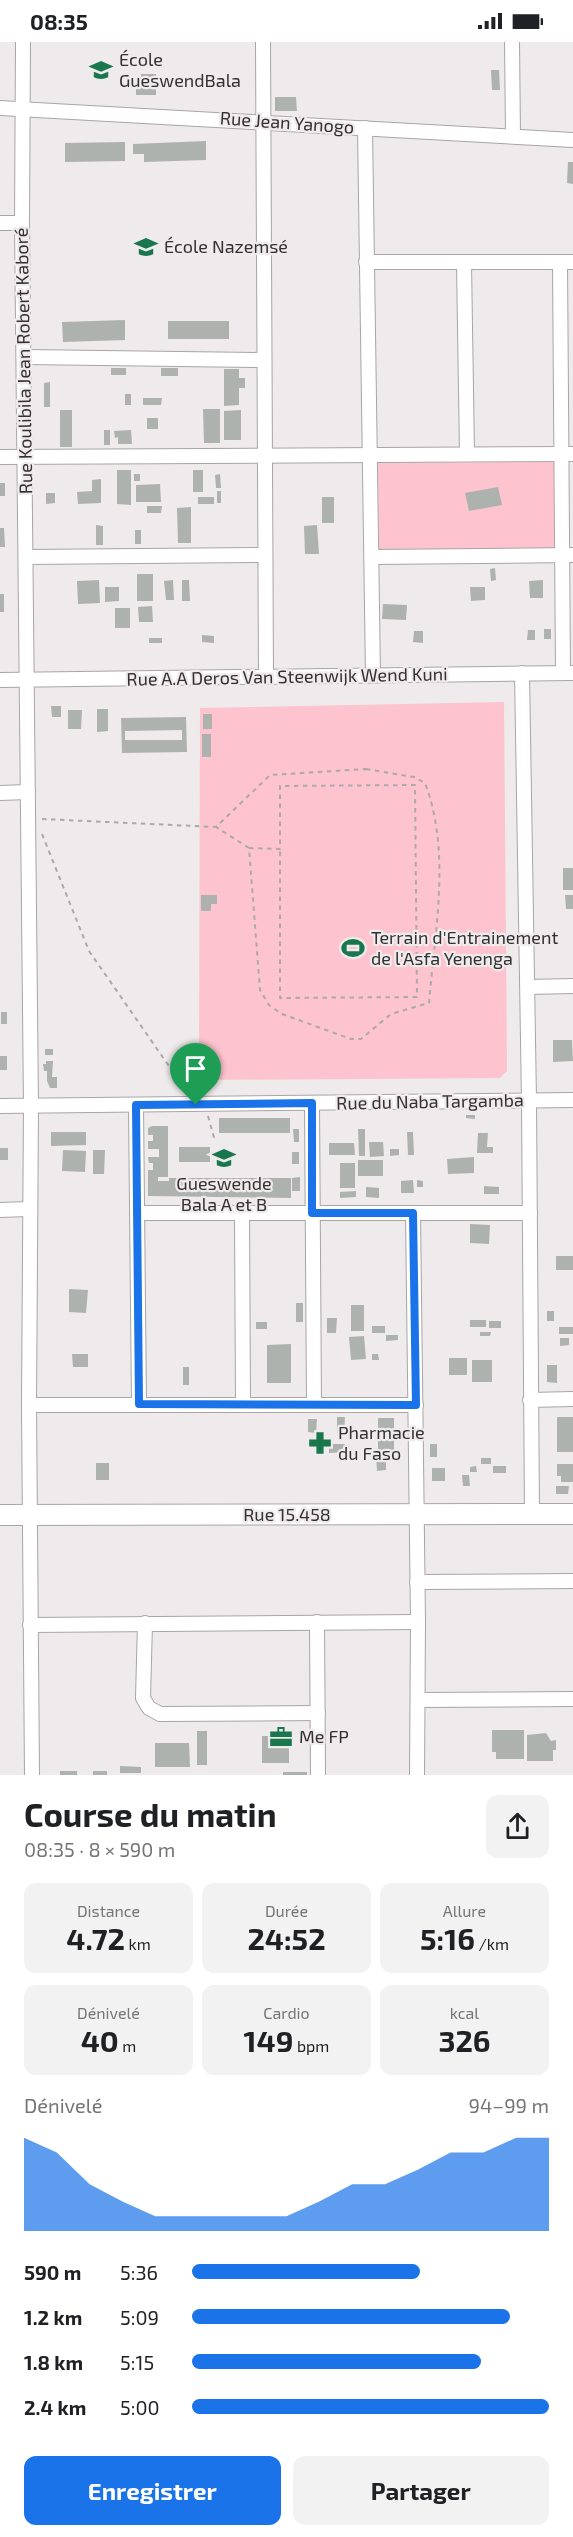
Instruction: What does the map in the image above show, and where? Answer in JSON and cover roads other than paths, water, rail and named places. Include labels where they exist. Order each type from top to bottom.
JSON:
[{"type":"main road","name":"Rue 15.458","points":[[0,1515],[573,1514]]},
{"type":"street","name":"Rue Koulibila Jean Robert Kaboré","points":[[23,42],[22,223],[26,457],[26,680],[28,792],[33,818],[28,1209],[32,1775]]},
{"type":"street","points":[[263,42],[266,677]]},
{"type":"street","points":[[512,42],[513,136]]},
{"type":"street","name":"Rue Jean Yanogo","points":[[0,108],[573,140]]},
{"type":"street","points":[[365,128],[373,676]]},
{"type":"street","points":[[0,223],[22,223]]},
{"type":"street","points":[[366,262],[566,262],[568,673]]},
{"type":"street","points":[[464,263],[467,454]]},
{"type":"street","points":[[25,357],[264,360]]},
{"type":"street","points":[[0,457],[567,454]]},
{"type":"street","points":[[372,557],[567,554]]},
{"type":"street","points":[[26,557],[264,555]]},
{"type":"street","points":[[522,673],[530,1101],[532,1515]]},
{"type":"street","name":"Rue A.A Deros Van Steenwijk Wend Kuni","points":[[0,680],[568,673]]},
{"type":"street","points":[[0,793],[28,792]]},
{"type":"street","points":[[528,987],[573,986]]},
{"type":"street","name":"Rue du Naba Targamba","points":[[0,1106],[573,1100]]},
{"type":"street","points":[[312,1103],[314,1404]]},
{"type":"street","points":[[136,1105],[139,1404]]},
{"type":"street","points":[[0,1210],[28,1209]]},
{"type":"street","points":[[138,1213],[530,1213]]},
{"type":"street","points":[[242,1213],[243,1404]]},
{"type":"street","points":[[413,1213],[418,1622],[417,1775]]},
{"type":"street","points":[[530,1400],[573,1399]]},
{"type":"street","points":[[29,1405],[416,1405]]},
{"type":"street","points":[[417,1582],[573,1581]]},
{"type":"street","points":[[317,1622],[318,1775]]},
{"type":"street","points":[[30,1624],[418,1622]]},
{"type":"street","points":[[146,1623],[143,1698],[154,1711],[160,1714],[318,1713]]},
{"type":"street","points":[[418,1700],[573,1698]]},
{"type":"place","name":"École GueswendBala","points":[[101,70]]},
{"type":"place","name":"École Nazemsé","points":[[146,247]]},
{"type":"place","name":"Terrain d'Entrainement de l'Asfa Yenenga","points":[[353,948]]},
{"type":"place","name":"Gueswende Bala A et B","points":[[224,1158]]},
{"type":"place","name":"Pharmacie du Faso","points":[[320,1443]]},
{"type":"place","name":"Me FP","points":[[281,1737]]}]
